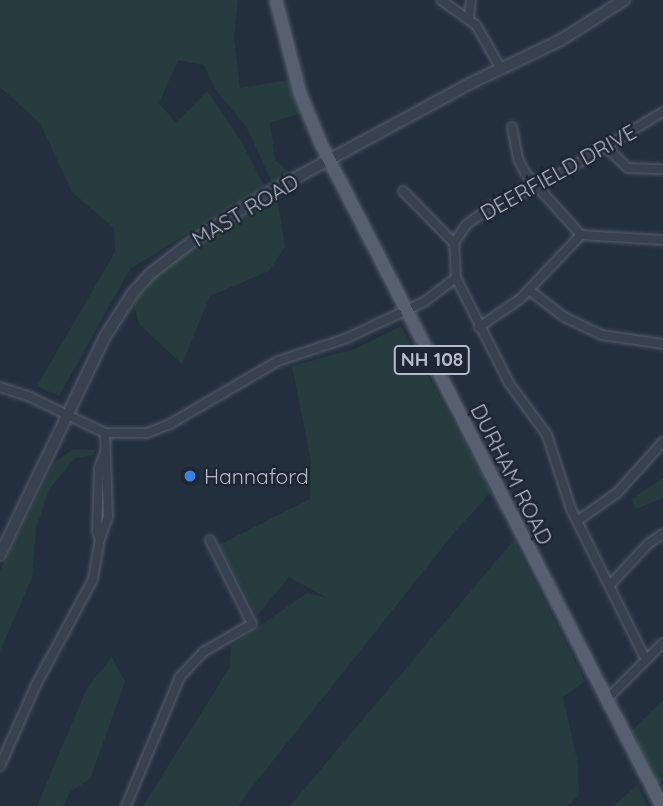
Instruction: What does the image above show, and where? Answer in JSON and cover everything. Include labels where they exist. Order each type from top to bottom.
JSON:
[{"type":"main road","name":"DURHAM ROAD","points":[[276,0],[300,93],[329,161],[662,806]]},
{"type":"street","points":[[441,0],[470,18],[481,31],[500,67]]},
{"type":"street","points":[[470,18],[471,0]]},
{"type":"street","name":"MAST ROAD","points":[[0,555],[106,335],[133,293],[150,274],[242,208],[500,67],[561,40],[624,0]]},
{"type":"street","name":"DEERFIELD DRIVE","points":[[454,243],[467,224],[481,213],[536,187],[663,112]]},
{"type":"street","points":[[512,127],[518,159],[536,187],[582,235],[663,240]]},
{"type":"street","points":[[606,147],[628,168],[663,169]]},
{"type":"street","points":[[403,191],[454,243],[456,278],[509,383],[547,435],[562,486],[577,521],[646,660]]},
{"type":"street","points":[[479,327],[515,304],[582,235]]},
{"type":"street","points":[[0,387],[30,397],[105,433],[139,434],[156,431],[271,364],[347,338],[406,310],[456,278]]},
{"type":"street","points":[[529,290],[564,317],[602,335],[663,344]]},
{"type":"street","points":[[0,766],[36,685],[88,590],[100,539],[97,532],[99,468],[105,452],[105,433]]},
{"type":"street","points":[[577,521],[617,493],[642,470],[663,442]]},
{"type":"street","points":[[610,585],[648,544],[663,534]]},
{"type":"street","points":[[126,806],[180,677],[203,652],[252,624],[210,540]]},
{"type":"street","points":[[607,699],[663,643]]},
{"type":"green space","points":[[0,0],[238,0],[234,38],[240,88],[289,80],[301,114],[270,122],[275,160],[290,173],[272,182],[246,126],[215,89],[204,65],[178,60],[159,103],[176,123],[207,91],[240,139],[264,186],[130,269],[59,396],[37,386],[115,252],[114,228],[72,192],[40,123],[0,87]]},
{"type":"green space","points":[[277,197],[285,247],[269,271],[210,296],[182,364],[139,324],[134,304],[153,279],[184,252]]},
{"type":"green space","points":[[401,326],[491,492],[453,534],[237,806],[143,806],[230,667],[231,646],[307,593],[327,598],[289,577],[257,616],[219,545],[310,499],[311,461],[292,366],[355,349]]},
{"type":"green space","points":[[73,449],[95,450],[94,455],[75,458],[49,489],[36,529],[32,578],[0,651],[0,571],[55,462]]},
{"type":"green space","points":[[663,478],[663,498],[636,509],[632,499]]},
{"type":"green space","points":[[514,540],[585,681],[563,697],[578,764],[579,795],[568,806],[290,806]]},
{"type":"green space","points":[[112,657],[125,682],[90,779],[70,792],[63,806],[37,806],[87,688]]},
{"type":"green space","points":[[663,700],[663,781],[657,784],[632,731]]},
{"type":"green space","points":[[637,785],[648,806],[614,806]]},
{"type":"place","name":"Hannaford","points":[[190,476]]}]
